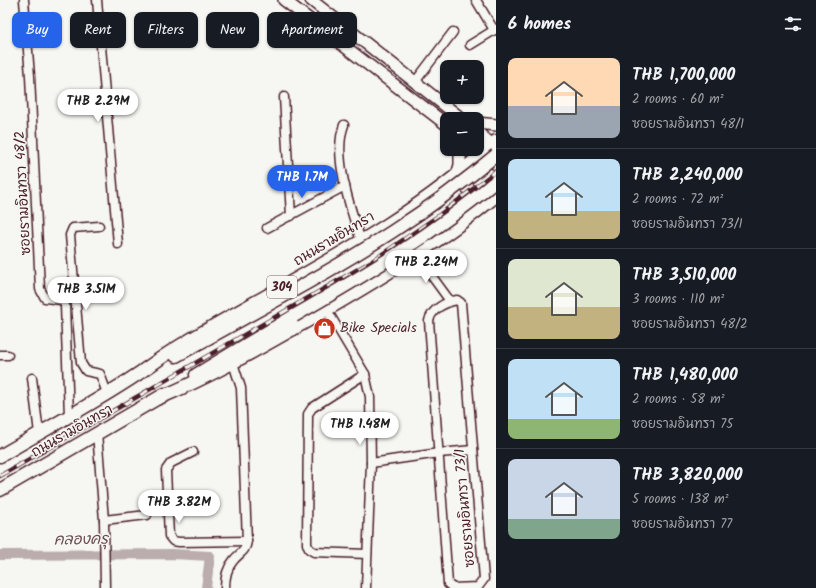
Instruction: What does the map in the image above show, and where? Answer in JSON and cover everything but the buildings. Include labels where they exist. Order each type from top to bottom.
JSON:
[{"type":"main road","points":[[284,0],[440,120]]},
{"type":"main road","points":[[311,0],[453,112]]},
{"type":"main road","points":[[484,124],[496,125]]},
{"type":"main road","points":[[484,138],[495,147]]},
{"type":"main road","name":"ถนนรามอินทรา","points":[[484,149],[495,147]]},
{"type":"main road","name":"ถนนรามอินทรา","points":[[137,374],[183,353],[348,260],[410,221],[442,200],[495,147]]},
{"type":"main road","points":[[484,154],[496,164]]},
{"type":"main road","points":[[460,156],[460,165],[455,177],[464,184],[472,195],[473,204],[470,218]]},
{"type":"main road","name":"ถนนรามอินทรา","points":[[0,456],[107,393],[187,341],[400,217],[455,177],[474,156]]},
{"type":"main road","name":"ถนนรามอินทรา","points":[[0,490],[159,398],[407,248],[455,214],[496,181]]},
{"type":"main road","name":"ถนนรามอินทรา","points":[[159,398],[191,385],[234,363],[327,310],[417,256],[470,218],[496,196]]},
{"type":"street","name":"ซอยรามอินทรา 48/2","points":[[24,0],[30,76],[40,290],[45,298],[62,300],[65,305],[69,416]]},
{"type":"street","points":[[97,0],[118,244]]},
{"type":"street","points":[[470,45],[495,29],[476,0]]},
{"type":"street","points":[[415,82],[453,32]]},
{"type":"street","points":[[284,96],[291,216]]},
{"type":"street","points":[[344,125],[340,138],[345,186],[361,241]]},
{"type":"street","points":[[267,228],[345,186]]},
{"type":"street","points":[[99,226],[73,228],[70,235],[81,363],[86,371],[100,374],[107,393]]},
{"type":"street","name":"ซอยรามอินทรา 73/1","points":[[417,256],[450,301]]},
{"type":"street","name":"ซอยรามอินทรา 73/1","points":[[457,300],[461,303],[473,450],[484,579],[478,587],[453,588],[448,584],[429,321],[430,315],[434,311],[450,301],[457,300]]},
{"type":"street","points":[[327,310],[365,374],[370,396],[371,463],[366,588]]},
{"type":"street","points":[[225,588],[227,574],[232,562],[245,550],[247,541],[241,388],[234,363]]},
{"type":"street","points":[[365,374],[312,408],[308,414],[307,544],[309,549],[314,552],[367,554]]},
{"type":"street","points":[[32,378],[39,433]]},
{"type":"street","points":[[98,434],[104,520],[105,588]]},
{"type":"street","points":[[371,463],[439,453],[473,450]]},
{"type":"street","points":[[193,452],[171,463],[166,470],[169,536],[173,541],[180,542],[247,541]]},
{"type":"street","points":[[104,520],[148,514]]},
{"type":"waterway","name":"คลองครุ","points":[[0,555],[173,554],[210,556],[206,588]]},
{"type":"railway","points":[[0,476],[372,261],[438,216],[496,171]]},
{"type":"place","name":"Bike Specials","points":[[324,328]]}]
